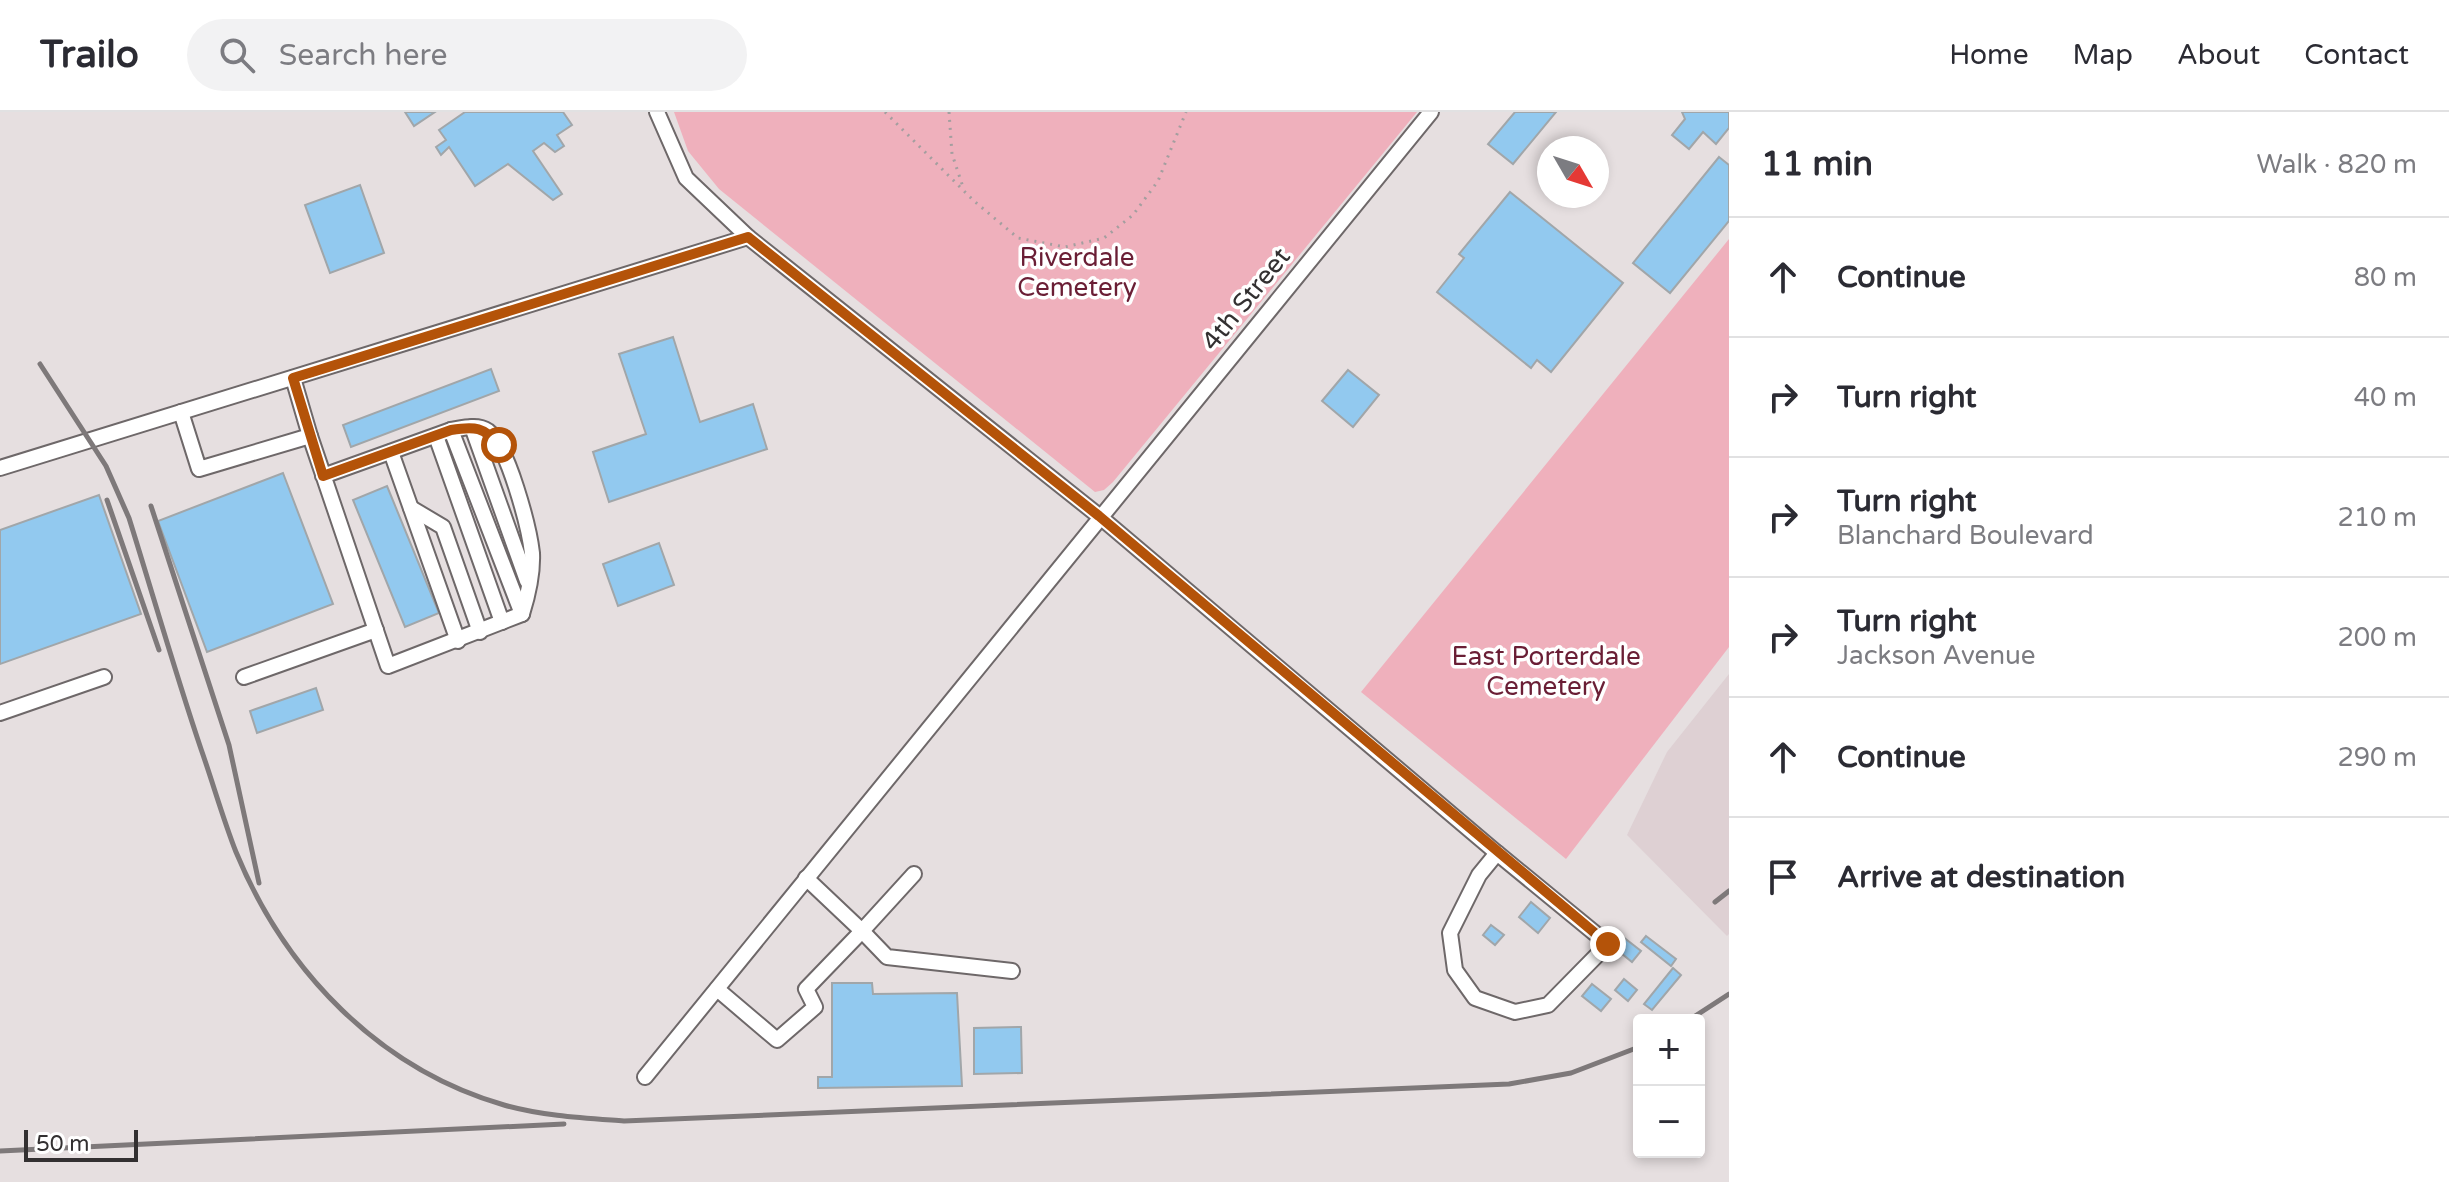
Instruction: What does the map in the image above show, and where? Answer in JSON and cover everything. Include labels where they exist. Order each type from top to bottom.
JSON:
[{"type":"street","points":[[657,112],[686,178],[748,237],[1099,516],[1608,944],[1548,1005],[1515,1012],[1475,998],[1455,970],[1450,933],[1479,875],[1497,853]]},
{"type":"street","name":"4th Street","points":[[645,1077],[1431,112]]},
{"type":"street","points":[[0,468],[748,237]]},
{"type":"street","points":[[293,378],[388,666],[522,614]]},
{"type":"street","points":[[181,412],[199,469],[310,436]]},
{"type":"street","points":[[323,476],[451,430],[472,427],[487,430],[499,445],[527,524],[532,555],[529,588],[522,614]]},
{"type":"street","points":[[451,430],[522,614]]},
{"type":"street","points":[[436,436],[502,622]]},
{"type":"street","points":[[391,452],[458,641]]},
{"type":"street","points":[[411,508],[443,527],[480,632]]},
{"type":"street","points":[[244,677],[376,630]]},
{"type":"street","points":[[0,713],[104,677]]},
{"type":"street","points":[[717,989],[777,1040],[815,1007],[806,989],[914,874]]},
{"type":"street","points":[[806,878],[887,957],[1012,971]]},
{"type":"path","points":[[885,112],[964,191],[1018,238],[1065,247],[1104,238],[1133,215],[1158,181],[1186,112]]},
{"type":"path","points":[[949,112],[952,154],[964,191]]},
{"type":"shaded area","points":[[1729,674],[1727,936],[1627,835],[1667,752]]},
{"type":"green space","name":"Riverdale Cemetery","points":[[674,112],[1417,112],[1113,482],[1104,490],[1095,492],[719,189],[688,151]]},
{"type":"green space","name":"East Porterdale Cemetery","points":[[1729,239],[1729,647],[1566,859],[1361,692]]},
{"type":"building","points":[[405,112],[435,112],[414,126]]},
{"type":"building","points":[[465,112],[563,112],[572,125],[557,135],[564,146],[555,152],[544,143],[533,151],[562,194],[553,200],[508,164],[475,186],[449,147],[441,155],[436,147],[446,140],[439,130]]},
{"type":"building","points":[[1515,112],[1556,112],[1513,164],[1488,144]]},
{"type":"building","points":[[1682,112],[1729,112],[1729,128],[1716,144],[1703,132],[1689,149],[1672,135],[1685,119]]},
{"type":"building","points":[[1719,157],[1729,165],[1729,221],[1670,293],[1633,263]]},
{"type":"building","points":[[360,185],[384,253],[330,273],[305,205]]},
{"type":"building","points":[[1510,192],[1623,283],[1551,372],[1537,360],[1531,368],[1437,292],[1464,258],[1459,254]]},
{"type":"building","points":[[673,337],[700,422],[753,404],[767,449],[609,502],[593,452],[646,434],[619,354]]},
{"type":"building","points":[[491,369],[499,391],[351,447],[343,425]]},
{"type":"building","points":[[1348,370],[1379,395],[1353,427],[1322,401]]},
{"type":"building","points":[[283,473],[333,604],[207,652],[158,521]]},
{"type":"building","points":[[387,486],[439,613],[405,627],[353,500]]},
{"type":"building","points":[[99,495],[141,614],[0,664],[0,530]]},
{"type":"building","points":[[659,543],[674,585],[618,606],[603,564]]},
{"type":"building","points":[[316,688],[323,710],[257,733],[250,711]]},
{"type":"building","points":[[1531,902],[1550,918],[1538,933],[1519,917]]},
{"type":"building","points":[[1491,925],[1504,935],[1495,945],[1483,935]]},
{"type":"building","points":[[1618,933],[1641,951],[1632,962],[1610,944]]},
{"type":"building","points":[[1646,936],[1676,959],[1671,966],[1641,942]]},
{"type":"building","points":[[1673,968],[1681,975],[1652,1010],[1644,1004]]},
{"type":"building","points":[[1624,979],[1637,990],[1628,1001],[1615,990]]},
{"type":"building","points":[[832,983],[872,983],[873,994],[957,993],[962,1086],[818,1088],[818,1077],[832,1077]]},
{"type":"building","points":[[1592,984],[1611,999],[1601,1011],[1582,996]]},
{"type":"building","points":[[1021,1027],[1022,1073],[974,1074],[974,1028]]},
{"type":"railway","points":[[40,364],[106,466],[129,518],[222,814],[256,896],[309,975],[342,1010],[377,1041],[416,1067],[459,1089],[534,1112],[624,1121],[1509,1084],[1571,1073],[1633,1049]]},
{"type":"railway","points":[[107,500],[159,650]]},
{"type":"railway","points":[[151,506],[229,745],[259,883]]},
{"type":"railway","points":[[1715,902],[1729,891]]},
{"type":"railway","points":[[1698,1014],[1729,994]]},
{"type":"railway","points":[[0,1151],[564,1124]]},
{"type":"route","points":[[499,445],[487,430],[472,427],[451,430],[323,476],[293,378],[748,237],[1099,516],[1608,944]]}]
